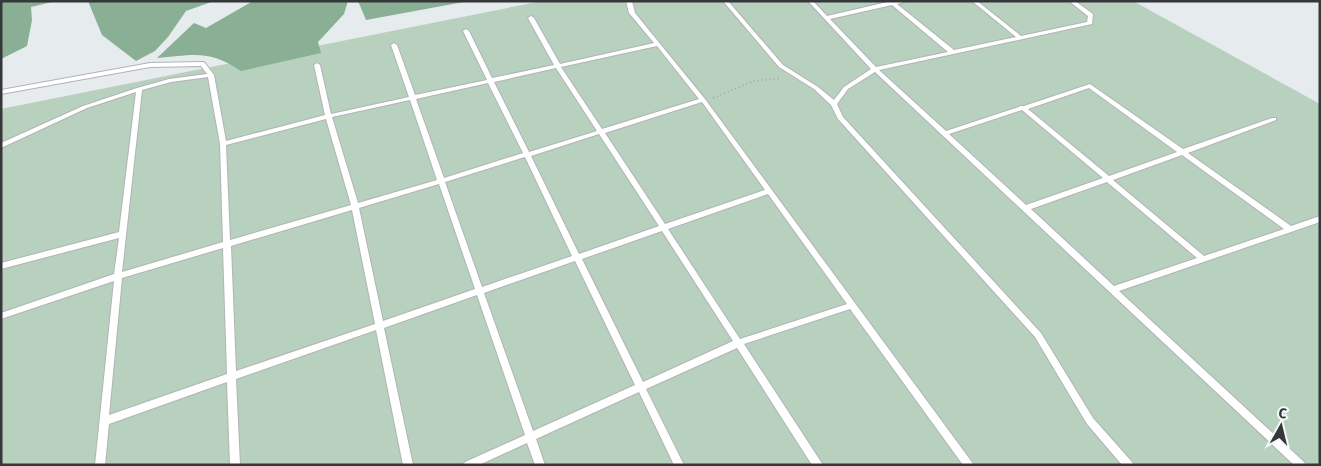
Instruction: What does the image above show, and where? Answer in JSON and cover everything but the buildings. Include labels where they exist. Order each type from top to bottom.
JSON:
[{"type":"lane","points":[[628,1],[632,13],[703,100],[969,465]]},
{"type":"lane","points":[[725,1],[782,66],[816,88],[834,104],[840,118],[1038,334],[1090,420],[1129,465]]},
{"type":"lane","points":[[810,1],[875,69],[947,133],[1301,465]]},
{"type":"lane","points":[[826,18],[891,2],[905,1]]},
{"type":"lane","points":[[974,1],[1020,38]]},
{"type":"lane","points":[[834,104],[846,88],[875,69],[1090,23],[1091,15],[1071,1]]},
{"type":"lane","points":[[891,2],[952,52]]},
{"type":"lane","points":[[531,18],[558,66],[818,465]]},
{"type":"lane","points":[[466,31],[525,155],[679,465]]},
{"type":"lane","points":[[223,144],[328,116],[658,44]]},
{"type":"lane","points":[[394,45],[540,465]]},
{"type":"lane","points":[[1,92],[150,65],[203,64],[211,75],[223,144],[225,244],[235,465]]},
{"type":"lane","points":[[317,65],[328,116],[355,205],[408,465]]},
{"type":"lane","points":[[1,146],[85,107],[171,80],[211,75]]},
{"type":"lane","points":[[947,133],[1090,86],[1290,229]]},
{"type":"lane","points":[[100,465],[122,234],[139,89]]},
{"type":"lane","points":[[1,316],[118,276],[441,181],[600,130],[703,100]]},
{"type":"lane","points":[[1022,107],[1202,258]]},
{"type":"lane","points":[[1026,208],[1107,178],[1185,153],[1274,119]]},
{"type":"lane","points":[[104,421],[769,191]]},
{"type":"lane","points":[[1113,290],[1320,219]]},
{"type":"lane","points":[[1,266],[122,234]]},
{"type":"lane","points":[[468,465],[738,343],[852,305]]},
{"type":"path","points":[[703,100],[730,93],[754,81],[767,82],[795,75]]},
{"type":"green space","points":[[1,1],[56,1],[31,7],[32,20],[27,46],[1,59]]},
{"type":"green space","points":[[88,1],[214,1],[186,11],[168,37],[155,51],[136,61],[102,35]]},
{"type":"green space","points":[[253,1],[348,1],[344,14],[318,42],[321,53],[241,71],[230,64],[210,56],[191,55],[157,58],[194,23],[206,28]]},
{"type":"green space","points":[[358,1],[469,1],[366,20]]},
{"type":"green space","points":[[542,1],[1133,1],[1320,104],[1320,465],[1,465],[1,109]]}]
